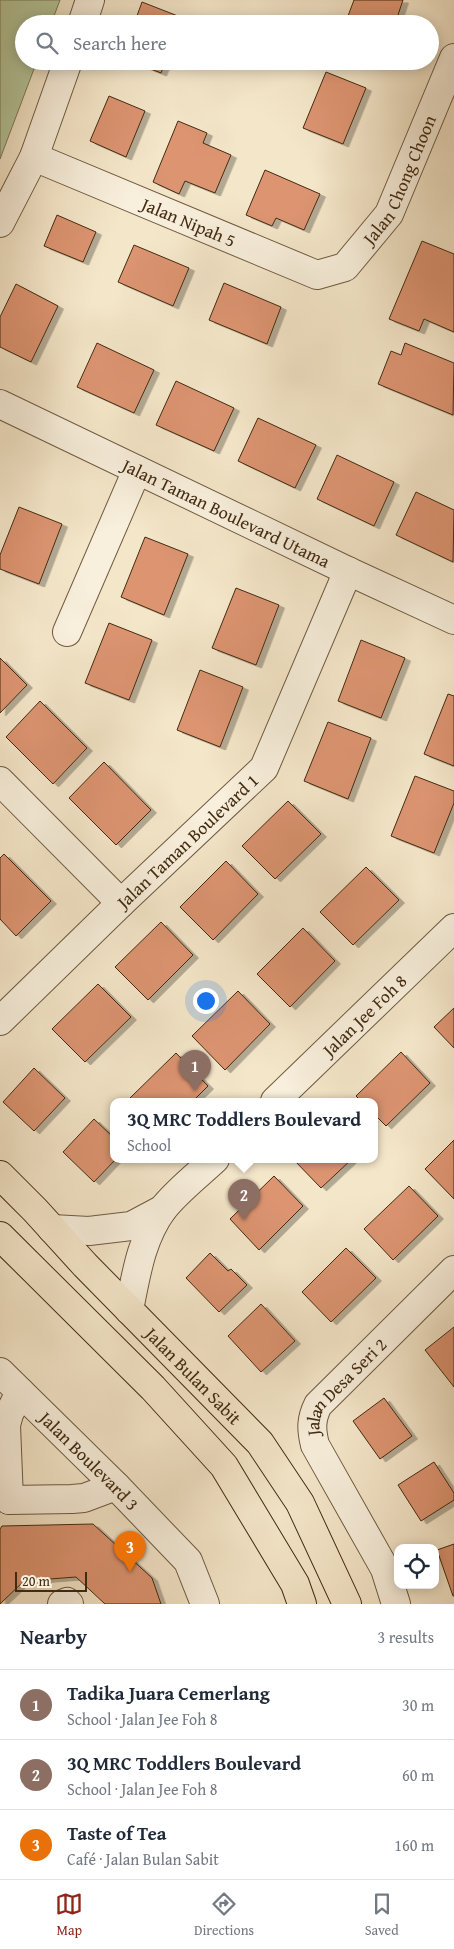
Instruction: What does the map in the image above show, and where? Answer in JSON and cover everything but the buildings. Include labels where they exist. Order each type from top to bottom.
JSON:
[{"type":"main road","name":"Jalan Bulan Sabit","points":[[0,1175],[260,1443],[300,1503],[347,1604]]},
{"type":"main road","points":[[0,1236],[153,1388],[224,1466],[295,1584],[302,1604]]},
{"type":"street","points":[[85,15],[90,0]]},
{"type":"street","name":"Jalan Chong Choon","points":[[345,267],[389,214],[454,58]]},
{"type":"street","points":[[0,223],[34,157],[65,70]]},
{"type":"street","name":"Jalan Nipah 5","points":[[34,157],[317,275],[345,267]]},
{"type":"street","name":"Jalan Taman Boulevard Utama","points":[[0,404],[454,620]]},
{"type":"street","points":[[67,632],[137,470]]},
{"type":"street","name":"Jalan Taman Boulevard 1","points":[[0,1021],[264,768],[348,571]]},
{"type":"street","points":[[0,781],[121,903]]},
{"type":"street","name":"Jalan Jee Foh 8","points":[[278,1098],[454,928]]},
{"type":"street","points":[[130,1310],[139,1260],[148,1233],[163,1209],[211,1163]]},
{"type":"street","points":[[52,1228],[89,1231],[131,1226],[163,1209]]},
{"type":"street","name":"Jalan Desa Seri 2","points":[[396,1604],[385,1570],[315,1445],[311,1431],[312,1417],[318,1404],[454,1270]]},
{"type":"street","name":"Jalan Boulevard 3","points":[[0,1372],[116,1486],[188,1561],[205,1604]]},
{"type":"street","points":[[20,1392],[9,1414],[6,1425],[4,1505],[84,1498],[116,1486]]},
{"type":"street","points":[[62,1604],[67,1602],[70,1604]]},
{"type":"green space","points":[[0,0],[60,0],[54,15],[15,15],[15,70],[34,70],[0,159]]},
{"type":"place","name":"Tadika Juara Cemerlang","points":[[195,1091]]},
{"type":"place","name":"3Q MRC Toddlers Boulevard","points":[[244,1220]]},
{"type":"place","name":"Taste of Tea","points":[[130,1572]]}]
